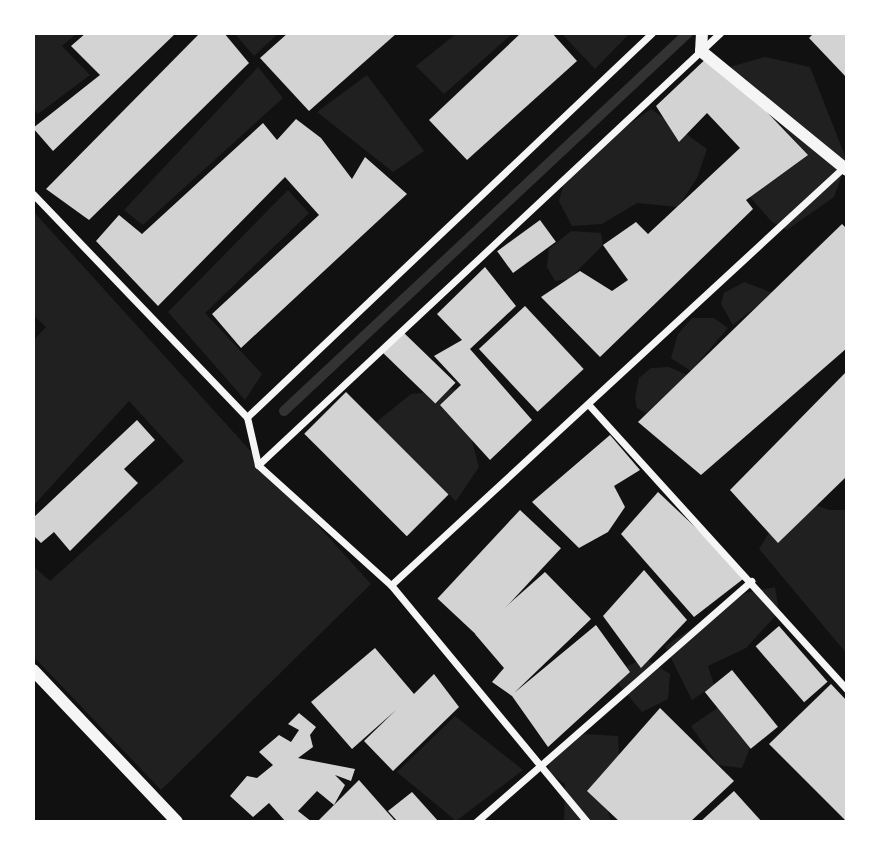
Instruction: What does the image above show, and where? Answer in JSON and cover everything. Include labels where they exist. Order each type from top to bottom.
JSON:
[{"type":"street","points":[[247,417],[652,33]]},
{"type":"street","points":[[701,51],[702,33]]},
{"type":"street","points":[[258,465],[720,33]]},
{"type":"street","points":[[391,585],[846,167],[701,51]]},
{"type":"street","points":[[33,194],[247,417],[258,465],[391,585],[537,766],[587,822]]},
{"type":"street","points":[[588,404],[847,690]]},
{"type":"street","points":[[476,822],[751,581]]},
{"type":"street","points":[[33,670],[177,822]]},
{"type":"shaded area","points":[[33,33],[77,33],[62,46],[90,75],[38,114],[33,108]]},
{"type":"shaded area","points":[[234,33],[279,33],[254,56]]},
{"type":"shaded area","points":[[457,33],[513,33],[444,94],[416,66]]},
{"type":"shaded area","points":[[561,33],[630,33],[595,69]]},
{"type":"shaded area","points":[[765,57],[810,67],[847,161],[834,197],[787,230],[772,222],[750,197],[803,150],[730,67]]},
{"type":"shaded area","points":[[258,67],[283,98],[143,225],[124,210]]},
{"type":"shaded area","points":[[367,75],[424,151],[393,172],[317,112]]},
{"type":"shaded area","points":[[651,109],[707,149],[697,178],[678,207],[637,203],[602,224],[572,226],[559,201],[564,183],[605,141]]},
{"type":"shaded area","points":[[288,190],[309,213],[205,313],[262,374],[245,400],[168,312]]},
{"type":"shaded area","points":[[33,211],[371,584],[161,790],[33,656],[33,566],[50,581],[184,461],[129,401],[33,506],[33,341],[46,327],[33,315]]},
{"type":"shaded area","points":[[571,231],[601,233],[603,245],[569,279],[555,281],[547,267],[549,249]]},
{"type":"shaded area","points":[[744,282],[773,293],[733,325],[721,304],[724,293]]},
{"type":"shaded area","points":[[692,318],[714,318],[728,328],[691,371],[671,358],[678,334]]},
{"type":"shaded area","points":[[669,367],[687,375],[646,413],[637,408],[635,398],[639,378],[651,368]]},
{"type":"shaded area","points":[[458,389],[479,467],[456,501],[375,423],[411,394]]},
{"type":"shaded area","points":[[792,496],[829,510],[847,510],[847,654],[759,549]]},
{"type":"shaded area","points":[[775,587],[779,612],[746,648],[708,666],[714,685],[692,700],[665,646],[746,593]]},
{"type":"shaded area","points":[[644,658],[670,674],[668,699],[642,712],[619,685],[622,669]]},
{"type":"shaded area","points":[[722,705],[753,740],[742,768],[718,765],[691,726]]},
{"type":"shaded area","points":[[455,716],[523,770],[456,821],[397,772]]},
{"type":"shaded area","points":[[584,734],[618,736],[619,755],[599,777],[611,822],[564,822],[565,784],[549,773],[549,755]]},
{"type":"building","points":[[86,33],[176,33],[53,151],[33,128],[100,75],[71,46]]},
{"type":"building","points":[[200,33],[224,33],[249,63],[89,220],[46,189]]},
{"type":"building","points":[[288,33],[397,33],[309,111],[260,58]]},
{"type":"building","points":[[521,33],[552,33],[577,61],[467,160],[429,120]]},
{"type":"building","points":[[814,33],[847,33],[847,78],[809,38]]},
{"type":"building","points":[[711,54],[808,155],[746,200],[753,209],[600,357],[541,297],[580,271],[612,291],[628,280],[603,245],[636,222],[648,234],[740,148],[707,113],[679,142],[656,106]]},
{"type":"building","points":[[296,119],[321,138],[352,179],[365,157],[407,194],[241,348],[212,314],[319,215],[285,177],[158,306],[96,241],[119,215],[142,234],[263,123],[277,140]]},
{"type":"building","points":[[540,220],[556,242],[513,273],[497,251]]},
{"type":"building","points":[[842,224],[847,229],[847,348],[701,475],[638,422]]},
{"type":"building","points":[[485,267],[516,306],[470,349],[532,420],[490,460],[440,405],[461,385],[434,356],[462,340],[437,314]]},
{"type":"building","points":[[525,306],[584,369],[538,412],[479,349]]},
{"type":"building","points":[[403,332],[456,383],[435,404],[383,353]]},
{"type":"building","points":[[847,371],[847,476],[778,543],[730,490]]},
{"type":"building","points":[[346,392],[449,495],[407,536],[304,434]]},
{"type":"building","points":[[137,420],[155,440],[124,469],[138,483],[70,551],[54,532],[41,543],[33,535],[33,518]]},
{"type":"building","points":[[610,435],[640,470],[614,486],[625,507],[608,532],[579,548],[532,502]]},
{"type":"building","points":[[658,492],[747,576],[694,617],[621,534]]},
{"type":"building","points":[[520,510],[561,548],[478,637],[437,598]]},
{"type":"building","points":[[644,570],[687,620],[641,668],[603,616]]},
{"type":"building","points":[[545,572],[591,619],[514,693],[596,625],[630,672],[548,747],[512,696],[492,682],[504,668],[475,634]]},
{"type":"building","points":[[779,626],[828,682],[804,702],[756,646]]},
{"type":"building","points":[[375,648],[414,694],[434,674],[459,707],[393,771],[364,741],[396,710],[352,749],[311,702]]},
{"type":"building","points":[[732,670],[778,727],[751,749],[705,692]]},
{"type":"building","points":[[831,684],[847,701],[847,822],[769,744]]},
{"type":"building","points":[[660,708],[734,781],[690,822],[620,822],[587,791]]},
{"type":"building","points":[[299,713],[316,727],[310,735],[313,747],[298,758],[355,769],[351,781],[335,775],[345,785],[334,805],[317,791],[298,811],[312,822],[286,822],[269,803],[253,817],[230,796],[247,776],[257,778],[273,765],[259,752],[279,735],[291,742],[299,730],[288,724]]},
{"type":"building","points":[[359,780],[396,822],[317,822]]},
{"type":"building","points":[[734,791],[762,822],[700,822]]},
{"type":"building","points":[[412,792],[439,822],[398,822],[388,811]]},
{"type":"waterway","points":[[284,411],[688,33]]}]
